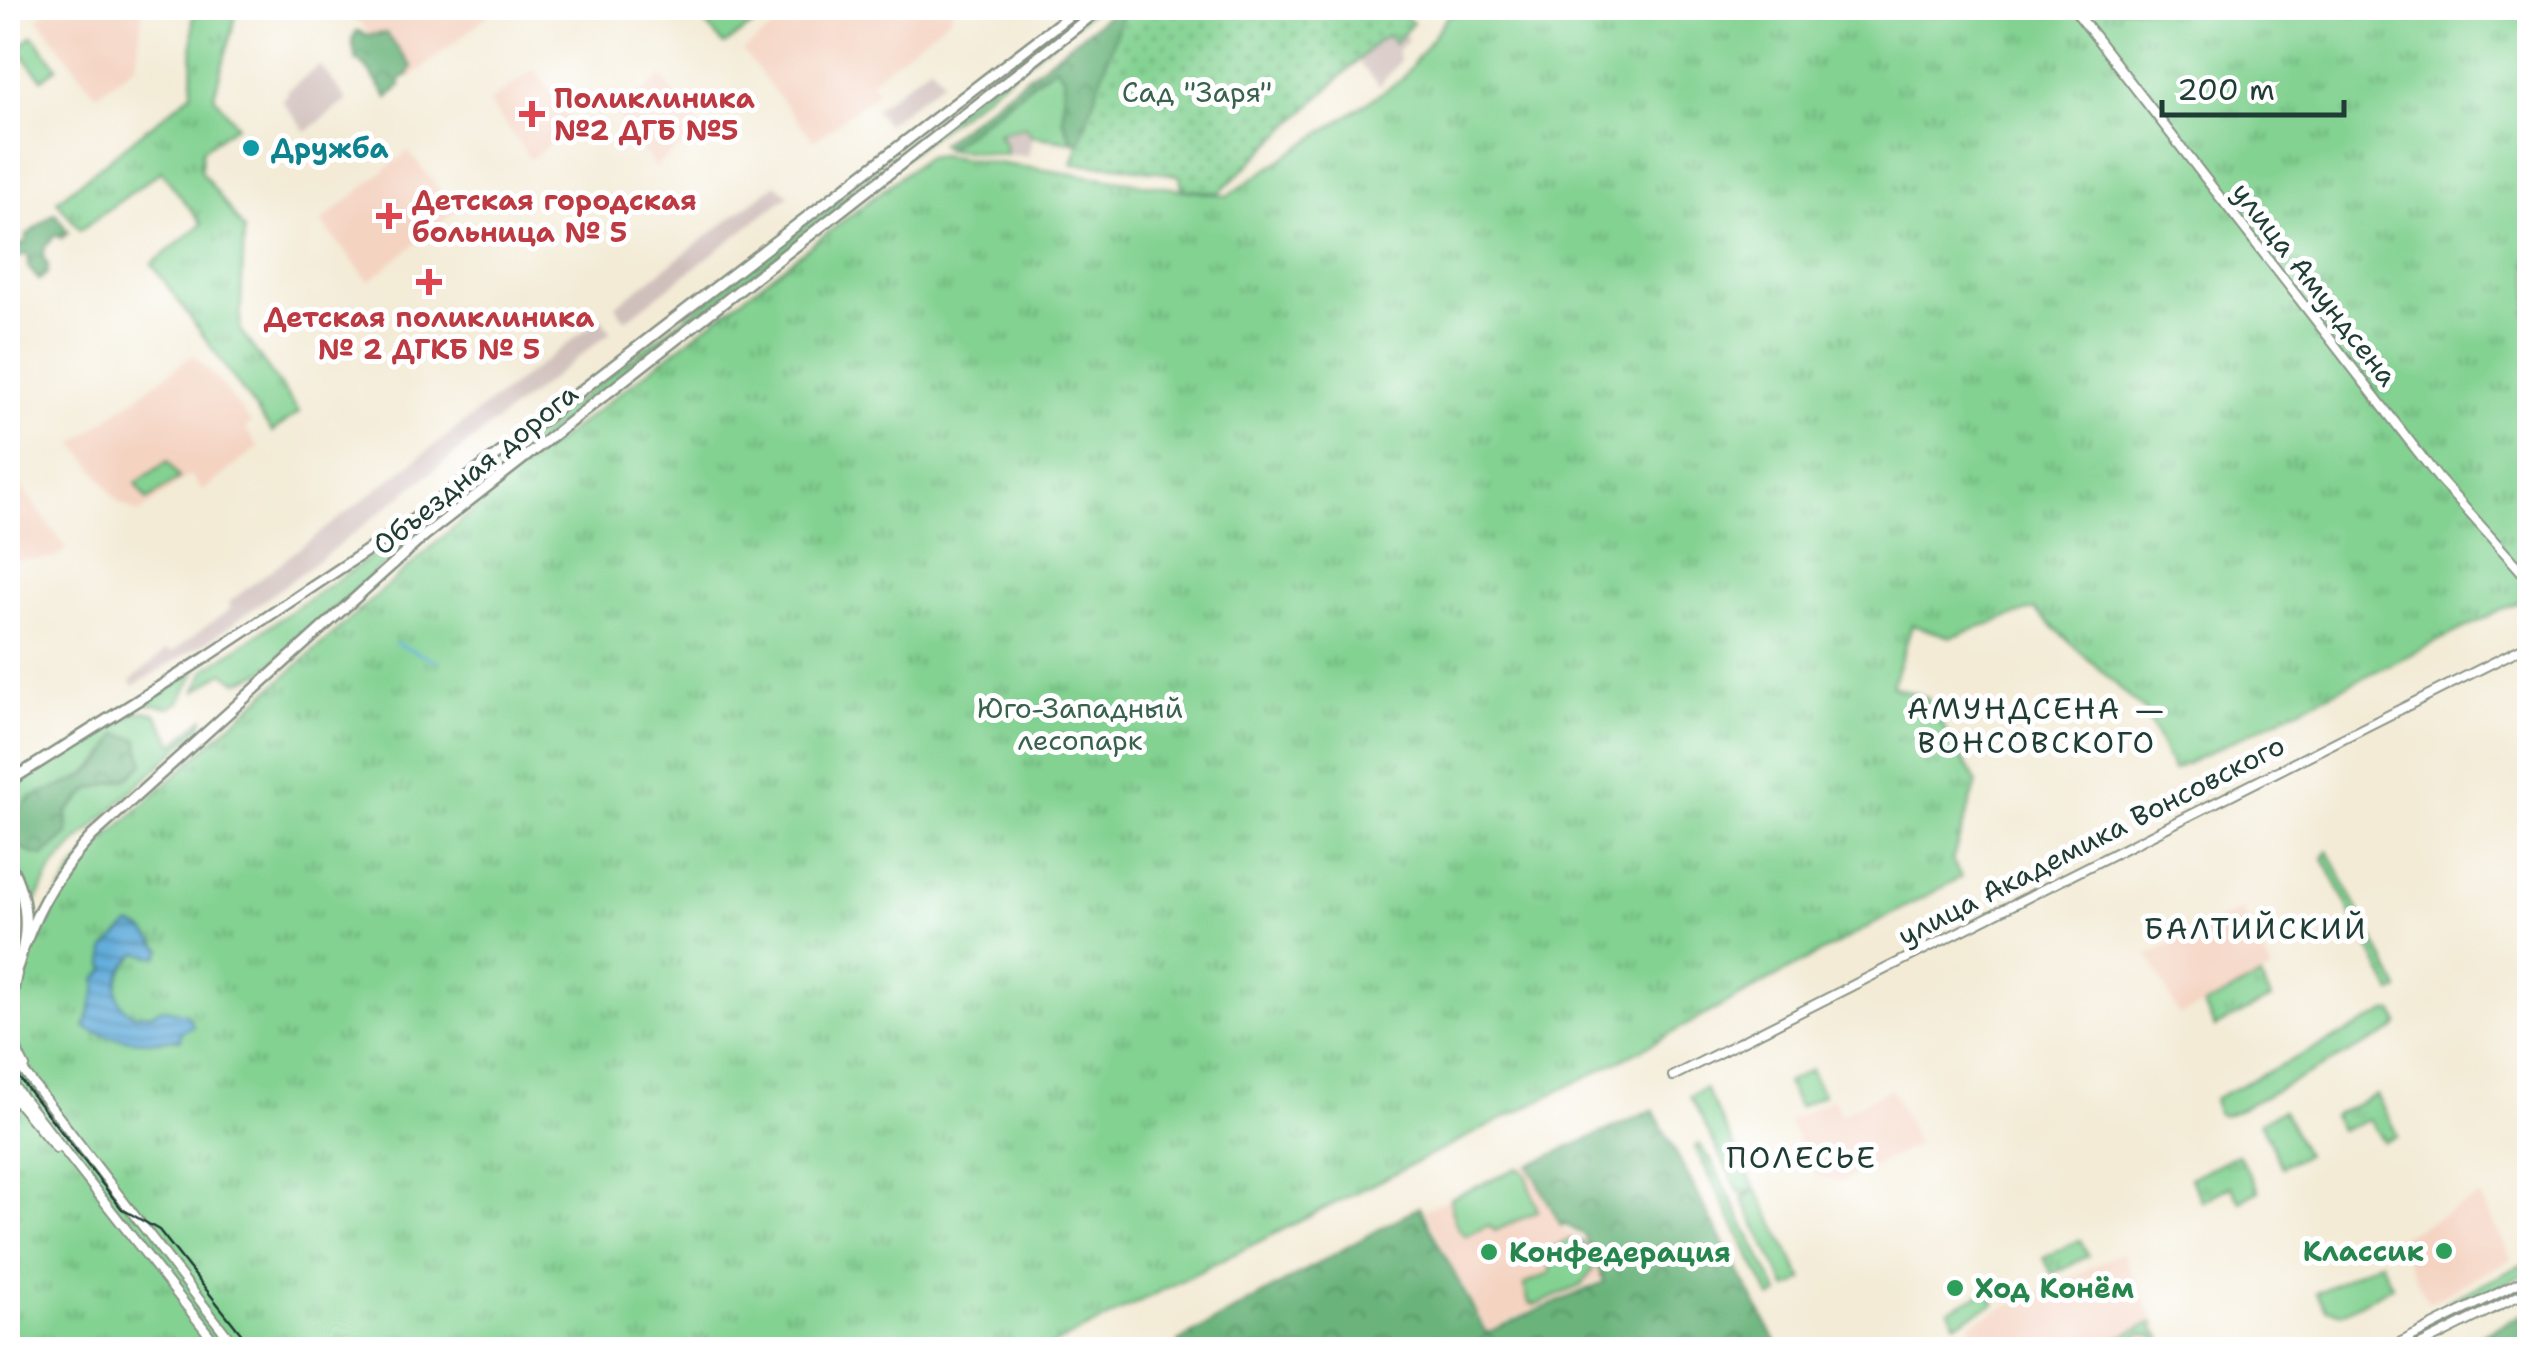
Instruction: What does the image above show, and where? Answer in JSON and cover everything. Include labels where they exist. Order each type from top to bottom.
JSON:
[{"type":"main road","name":"Объездная дорога","points":[[8,782],[206,658],[410,522],[1079,8]]},
{"type":"main road","name":"Объездная дорога","points":[[25,944],[53,882],[92,836],[424,536],[1101,8]]},
{"type":"main road","name":"улица Амундсена","points":[[2073,8],[2438,479],[2530,581]]},
{"type":"main road","name":"улица Академика Вонсовского","points":[[1672,1076],[2530,644]]},
{"type":"main road","points":[[8,861],[25,902],[25,944],[12,999],[14,1038],[21,1060],[38,1088]]},
{"type":"main road","points":[[8,988],[18,967]]},
{"type":"main road","points":[[8,1051],[238,1350]]},
{"type":"main road","points":[[8,1079],[221,1350]]},
{"type":"main road","points":[[8,1090],[89,1182]]},
{"type":"main road","points":[[2385,1350],[2530,1278]]},
{"type":"main road","points":[[2410,1350],[2530,1290]]},
{"type":"shaded area","points":[[52,8],[143,8],[136,65],[96,95],[38,18]]},
{"type":"shaded area","points":[[343,8],[497,8],[410,78],[399,74],[360,23]]},
{"type":"shaded area","points":[[799,8],[953,8],[951,17],[870,81],[878,92],[814,141],[743,51]]},
{"type":"shaded area","points":[[1404,34],[1409,39],[1397,51],[1400,61],[1379,86],[1358,61],[1378,41],[1389,35],[1395,42]]},
{"type":"shaded area","points":[[320,65],[347,100],[306,132],[281,100]]},
{"type":"shaded area","points":[[931,65],[943,81],[886,124],[874,109]]},
{"type":"shaded area","name":"Поликлиника №2 ДГБ №5","points":[[534,69],[575,125],[530,159],[489,102]]},
{"type":"shaded area","points":[[662,77],[703,130],[655,167],[615,113]]},
{"type":"shaded area","points":[[1025,127],[1033,132],[1028,156],[1006,155],[997,133]]},
{"type":"shaded area","name":"Детская городская больница № 5","points":[[408,151],[457,210],[369,281],[321,222]]},
{"type":"shaded area","points":[[776,184],[789,195],[626,320],[615,306]]},
{"type":"shaded area","points":[[601,318],[611,332],[327,554],[213,638],[133,686],[130,681],[167,650],[171,653],[231,608],[228,603]]},
{"type":"shaded area","points":[[193,355],[251,423],[245,428],[258,447],[203,491],[190,475],[139,513],[118,502],[75,443]]},
{"type":"shaded area","points":[[14,477],[67,549],[55,558],[8,561],[8,482]]},
{"type":"shaded area","points":[[2242,910],[2272,971],[2179,1016],[2149,955]]},
{"type":"shaded area","points":[[1891,1088],[1918,1145],[1840,1182],[1816,1176],[1788,1121],[1833,1098],[1841,1114]]},
{"type":"shaded area","points":[[1527,1164],[1559,1227],[1585,1241],[1601,1279],[1487,1330],[1424,1210]]},
{"type":"shaded area","points":[[2480,1197],[2512,1259],[2428,1303],[2397,1238]]},
{"type":"shaded area","points":[[2122,1253],[2168,1349],[1981,1349],[1969,1324]]},
{"type":"green space","points":[[193,8],[238,8],[214,96],[237,125],[202,150],[201,171],[244,230],[240,330],[299,412],[272,432],[152,264],[202,224],[161,171],[80,230],[57,201],[192,93]]},
{"type":"green space","points":[[692,8],[777,8],[724,45]]},
{"type":"green space","points":[[1087,8],[1097,8],[416,536],[410,529]]},
{"type":"green space","points":[[1117,8],[1133,8],[1122,16],[1079,144],[1073,142],[1063,121],[1064,77],[1055,66],[946,149],[940,144]]},
{"type":"green space","name":"Сад \"Заря\"","points":[[1133,8],[1394,8],[1413,23],[1395,43],[1389,35],[1378,41],[1219,193],[1182,189],[1177,175],[1072,164],[1122,16]]},
{"type":"green space","name":"Юго-Западный лесопарк","points":[[1454,8],[2529,8],[2530,596],[2173,770],[2145,711],[2034,609],[1951,637],[1912,625],[1892,686],[1927,698],[1977,783],[1952,860],[1961,877],[1642,1049],[1045,1349],[8,1350],[8,1002],[21,988],[39,928],[75,867],[512,476],[926,157],[940,155],[1227,196],[1402,79]]},
{"type":"green space","points":[[357,31],[367,35],[386,33],[412,67],[388,98],[366,67],[356,60],[352,39]]},
{"type":"green space","points":[[33,36],[57,67],[42,79],[17,48]]},
{"type":"green space","points":[[1055,66],[1064,77],[1063,121],[1073,142],[1032,136],[1025,127],[998,133],[1006,155],[946,149]]},
{"type":"green space","points":[[55,213],[68,232],[62,238],[55,235],[45,247],[47,273],[39,280],[28,267],[28,256],[24,254],[8,265],[8,250],[17,243],[24,245],[27,235]]},
{"type":"green space","points":[[168,461],[179,478],[147,500],[136,483]]},
{"type":"green space","points":[[406,533],[411,541],[263,672],[238,682],[223,672],[195,692],[206,669]]},
{"type":"green space","points":[[197,670],[180,701],[170,708],[148,704],[147,701]]},
{"type":"green space","points":[[135,713],[156,714],[174,745],[203,719],[200,728],[74,845],[53,868],[31,905],[22,871],[8,849],[8,790]],"holes":[[[118,734],[127,779],[90,789],[67,812],[31,798],[92,770]]]},
{"type":"green space","points":[[118,734],[137,739],[144,763],[127,779],[90,789],[67,812],[68,834],[43,856],[23,849],[16,841],[10,820],[31,797],[80,779],[102,763]]},
{"type":"green space","points":[[2328,851],[2399,989],[2392,993],[2323,858]]},
{"type":"green space","points":[[2261,977],[2271,999],[2215,1027],[2204,1006]]},
{"type":"green space","points":[[2387,1012],[2394,1012],[2399,1023],[2394,1030],[2236,1111],[2223,1116],[2217,1113],[2214,1099]]},
{"type":"green space","points":[[1810,1070],[1823,1095],[1799,1107],[1786,1083]]},
{"type":"green space","points":[[1705,1088],[1755,1188],[1745,1194],[1739,1192],[1690,1096]]},
{"type":"green space","points":[[2376,1095],[2398,1136],[2384,1142],[2368,1119],[2340,1130],[2333,1116]]},
{"type":"green space","points":[[1653,1110],[1780,1349],[1181,1349],[1178,1342],[1419,1207],[1486,1333],[1604,1282],[1584,1235],[1561,1226],[1529,1165]]},
{"type":"green space","points":[[2283,1110],[2305,1155],[2282,1167],[2260,1122]]},
{"type":"green space","points":[[1699,1144],[1711,1160],[1779,1294],[1771,1298],[1695,1147]]},
{"type":"green space","points":[[2238,1154],[2259,1191],[2240,1201],[2231,1186],[2202,1201],[2190,1178]]},
{"type":"green space","points":[[1518,1168],[1526,1174],[1538,1211],[1495,1231],[1489,1225],[1466,1236],[1462,1233],[1454,1219],[1451,1198]]},
{"type":"green space","points":[[1757,1190],[1803,1280],[1787,1288],[1742,1198]]},
{"type":"green space","points":[[1571,1239],[1583,1243],[1593,1269],[1582,1285],[1536,1305],[1529,1303],[1524,1285],[1551,1272],[1548,1251]]},
{"type":"green space","points":[[2080,1240],[2088,1256],[2052,1274],[2044,1258]]},
{"type":"green space","points":[[2381,1261],[2392,1286],[2343,1313],[2326,1309],[2317,1293]]},
{"type":"green space","points":[[2524,1264],[2525,1274],[2449,1307],[2447,1302]]},
{"type":"green space","points":[[1989,1290],[1995,1304],[1956,1323],[1949,1310]]},
{"type":"green space","points":[[2529,1311],[2529,1349],[2454,1349]]},
{"type":"green space","points":[[2153,1322],[2152,1329],[2160,1335],[2164,1349],[2159,1349],[2154,1336],[2142,1333],[2138,1335],[2144,1349],[2094,1349]]},
{"type":"water","points":[[130,924],[144,930],[162,950],[158,957],[138,953],[125,967],[117,984],[119,1001],[133,1015],[152,1014],[161,1008],[187,1014],[193,1026],[181,1032],[180,1040],[124,1039],[85,1027],[96,979],[107,969],[105,949]]},
{"type":"waterway","points":[[395,643],[436,661]]},
{"type":"tram line","points":[[8,1064],[122,1209],[159,1230],[254,1350]]},
{"type":"place","name":"Поликлиника №2 ДГБ №5","points":[[532,114]]},
{"type":"place","name":"Дружба","points":[[251,148]]},
{"type":"place","name":"Детская городская больница № 5","points":[[389,216]]},
{"type":"place","name":"Детская поликлиника № 2 ДГКБ № 5","points":[[429,282]]},
{"type":"place","name":"Классик","points":[[2444,1251]]},
{"type":"place","name":"Конфедерация","points":[[1489,1252]]},
{"type":"place","name":"Ход Конём","points":[[1955,1288]]},
{"type":"district","name":"АМУНДСЕНА — ВОНСОВСКОГО","points":[[2037,726]]},
{"type":"district","name":"БАЛТИЙСКИЙ","points":[[2256,929]]},
{"type":"district","name":"ПОЛЕСЬЕ","points":[[1802,1158]]}]
